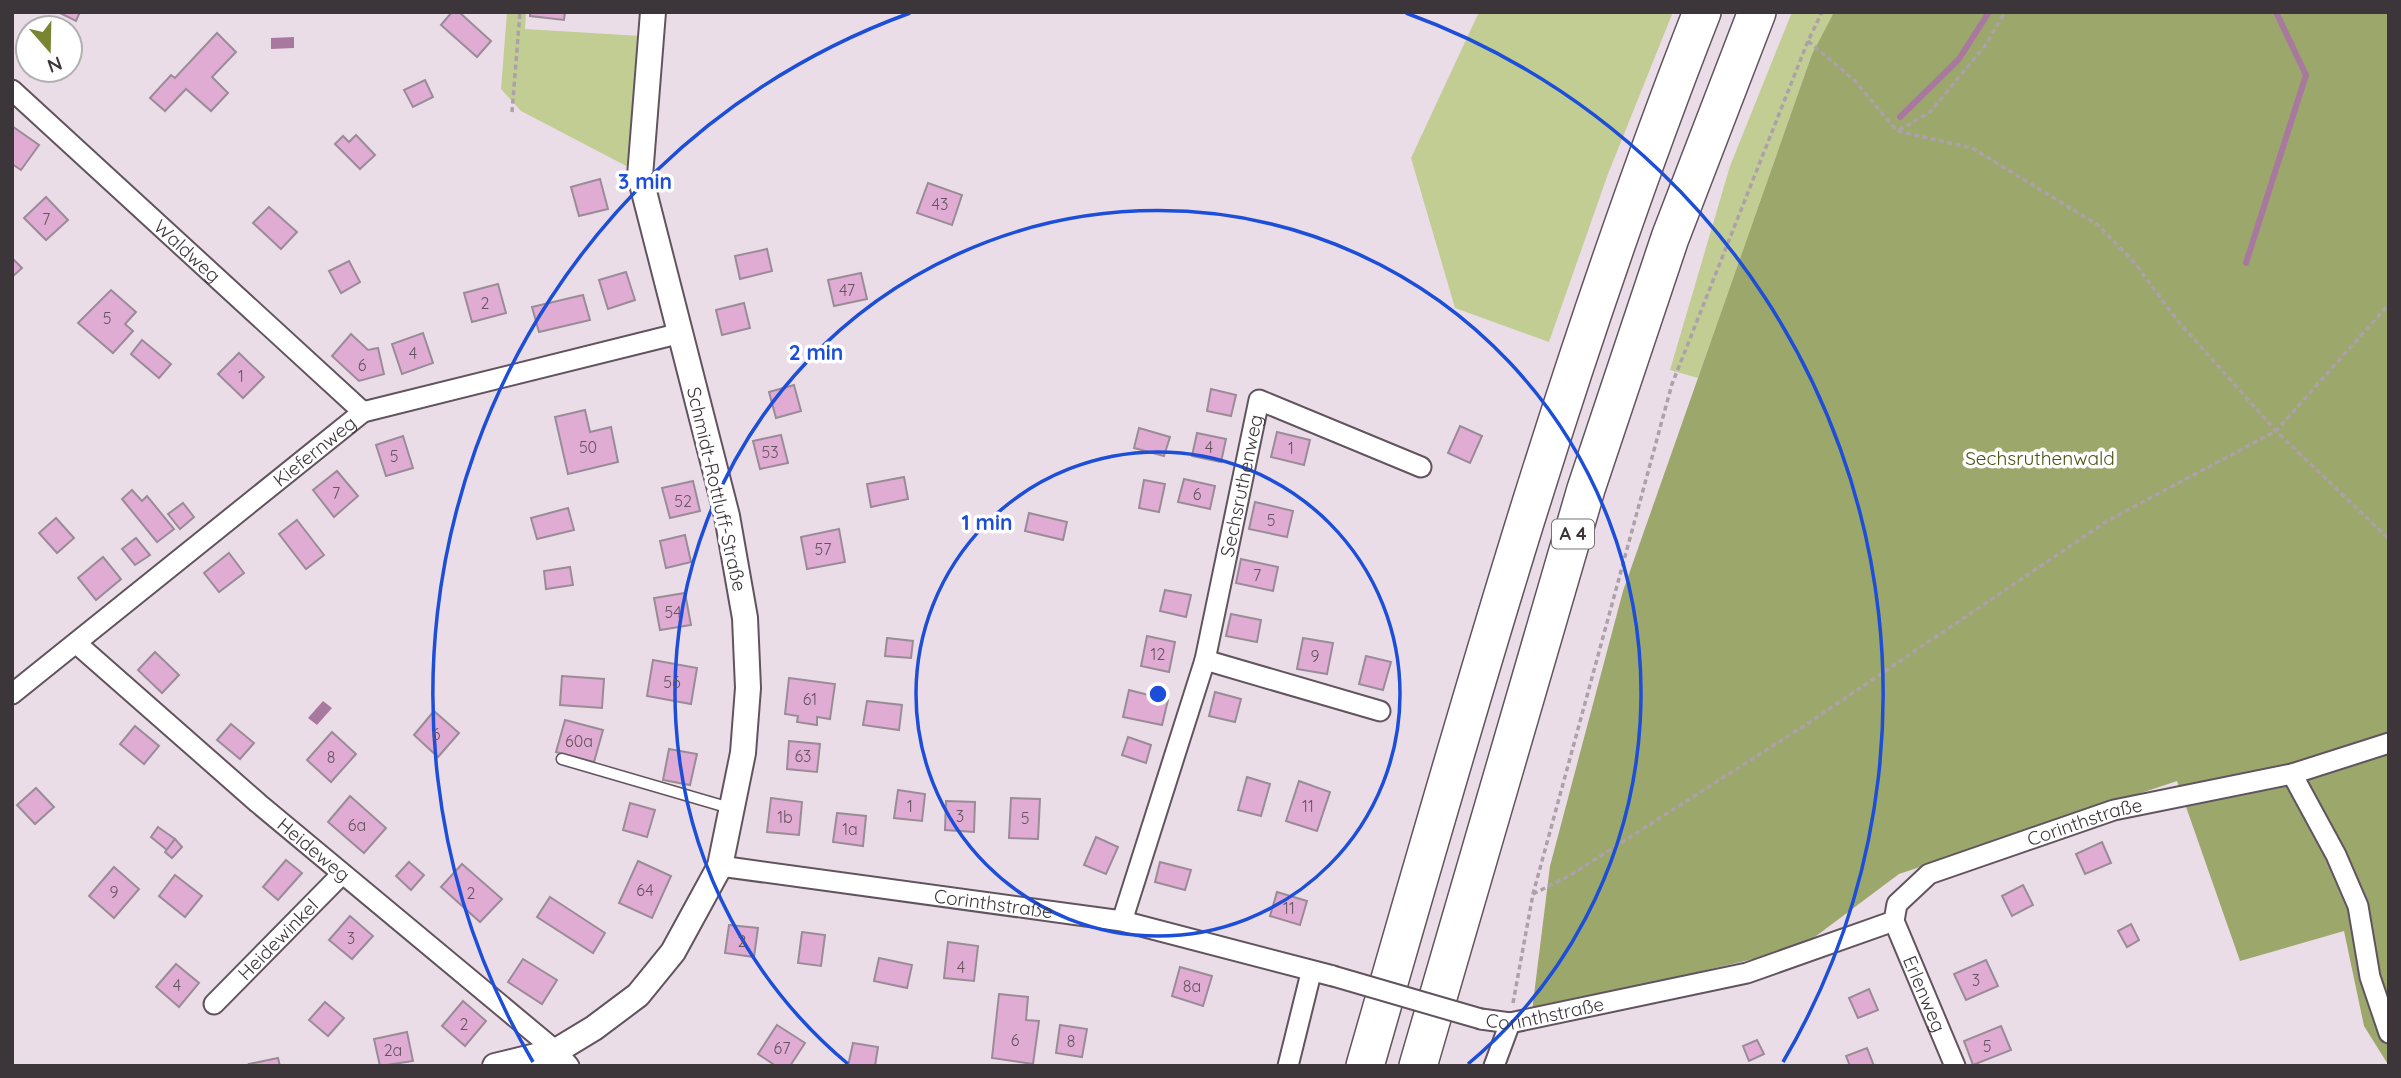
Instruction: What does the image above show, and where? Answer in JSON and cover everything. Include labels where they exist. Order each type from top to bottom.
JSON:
[{"type":"highway","name":"A 4","points":[[1365,1066],[1555,421],[1629,203],[1702,12]]},
{"type":"highway","name":"A 4","points":[[1418,1066],[1586,489],[1670,238],[1757,12]]},
{"type":"street","name":"Schmidt-Rottluff-Straße","points":[[495,1066],[562,1058],[594,1028],[638,995],[673,951],[720,866],[743,753],[748,688],[745,618],[727,516],[640,176],[653,12]]},
{"type":"street","name":"Waldweg","points":[[12,90],[363,412]]},
{"type":"street","name":"Kiefernweg","points":[[12,694],[363,412],[681,333]]},
{"type":"street","name":"Sechsruthenweg","points":[[1122,921],[1205,660],[1259,400],[1421,467]]},
{"type":"street","name":"Heideweg","points":[[76,643],[342,874],[562,1058]]},
{"type":"street","points":[[1205,660],[1380,711]]},
{"type":"street","name":"Corinthstraße","points":[[720,866],[1122,921],[1271,958],[1311,973],[1333,976],[1481,1019],[1510,1023],[1747,973],[1894,921],[1897,904],[1929,874],[2114,810],[2292,774],[2389,743]]},
{"type":"street","points":[[2292,774],[2336,855],[2358,906],[2370,976],[2389,1033]]},
{"type":"street","name":"Heidewinkel","points":[[214,1003],[342,874]]},
{"type":"street","name":"Erlenweg","points":[[1894,921],[1955,1066]]},
{"type":"street","points":[[1288,1066],[1311,973]]},
{"type":"street","points":[[1494,1066],[1510,1023]]},
{"type":"lane","points":[[562,759],[731,808]]},
{"type":"path","points":[[512,112],[520,12]]},
{"type":"path","points":[[1510,1023],[1533,894],[1672,384],[1808,41],[1822,12]]},
{"type":"path","points":[[1897,131],[1930,111],[1984,46],[2005,12]]},
{"type":"path","points":[[1808,41],[1854,80],[1897,131],[1972,148],[2098,225],[2134,262],[2177,320],[2276,431],[2389,539]]},
{"type":"path","points":[[1533,894],[1569,876],[1807,724],[2107,521],[2276,431],[2389,304]]},
{"type":"green space","points":[[507,12],[526,12],[525,29],[641,36],[632,169],[521,111],[501,89]]},
{"type":"green space","points":[[1479,12],[1673,12],[1608,174],[1549,342],[1455,308],[1411,158]]},
{"type":"green space","points":[[1792,12],[1834,12],[1812,54],[1698,378],[1670,370],[1730,166]]},
{"type":"green space","name":"Sechsruthenwald","points":[[1834,12],[2389,12],[2389,1066],[2364,1026],[2344,931],[2240,961],[2177,781],[1899,874],[1800,948],[1532,1011],[1550,866],[1623,591],[1812,54]]},
{"type":"shaded area","points":[[294,37],[294,48],[271,49],[271,38]]},
{"type":"shaded area","points":[[323,701],[332,708],[317,725],[308,718]]},
{"type":"building","points":[[58,12],[80,12],[79,14]]},
{"type":"building","points":[[452,12],[459,12],[491,41],[477,57],[441,25]]},
{"type":"building","points":[[530,12],[565,12],[564,20],[530,16]]},
{"type":"building","points":[[217,33],[236,52],[212,77],[228,93],[211,111],[186,89],[165,111],[150,98],[171,75],[175,78]]},
{"type":"building","points":[[425,80],[433,97],[413,107],[404,90]]},
{"type":"building","points":[[12,126],[39,145],[21,170],[12,164]]},
{"type":"building","points":[[356,135],[375,155],[360,169],[335,144],[343,136],[349,142]]},
{"type":"building","points":[[600,179],[608,209],[579,216],[571,187]]},
{"type":"building","points":[[928,183],[962,195],[952,225],[917,213]]},
{"type":"building","points":[[46,197],[68,220],[46,240],[24,218]]},
{"type":"building","points":[[269,207],[297,232],[281,249],[253,223]]},
{"type":"building","points":[[767,249],[772,271],[740,279],[735,256]]},
{"type":"building","points":[[12,258],[22,268],[12,277]]},
{"type":"building","points":[[349,261],[360,282],[341,293],[329,271]]},
{"type":"building","points":[[626,272],[635,300],[608,309],[599,280]]},
{"type":"building","points":[[861,273],[867,299],[834,306],[828,280]]},
{"type":"building","points":[[498,284],[506,313],[472,322],[464,293]]},
{"type":"building","points":[[111,290],[136,312],[125,324],[133,331],[113,353],[78,323]]},
{"type":"building","points":[[583,295],[590,320],[539,332],[532,307]]},
{"type":"building","points":[[744,303],[750,328],[722,335],[716,310]]},
{"type":"building","points":[[423,333],[433,363],[402,374],[392,344]]},
{"type":"building","points":[[351,334],[368,350],[378,348],[384,374],[359,381],[332,356]]},
{"type":"building","points":[[142,340],[171,364],[159,378],[131,354]]},
{"type":"building","points":[[239,353],[264,377],[243,398],[218,374]]},
{"type":"building","points":[[794,385],[801,411],[776,418],[769,392]]},
{"type":"building","points":[[1211,389],[1236,395],[1231,416],[1207,411]]},
{"type":"building","points":[[585,410],[590,432],[611,427],[618,462],[568,474],[555,417]]},
{"type":"building","points":[[1460,426],[1482,436],[1470,463],[1448,453]]},
{"type":"building","points":[[1139,428],[1170,437],[1164,456],[1134,448]]},
{"type":"building","points":[[1277,432],[1310,440],[1304,465],[1271,457]]},
{"type":"building","points":[[1197,433],[1226,439],[1221,462],[1192,456]]},
{"type":"building","points":[[781,435],[788,463],[760,469],[753,441]]},
{"type":"building","points":[[403,436],[413,468],[386,476],[376,445]]},
{"type":"building","points":[[337,471],[358,496],[334,517],[313,490]]},
{"type":"building","points":[[904,477],[908,499],[871,507],[867,484]]},
{"type":"building","points":[[1184,479],[1215,486],[1210,509],[1178,502]]},
{"type":"building","points":[[1144,480],[1165,484],[1159,512],[1139,508]]},
{"type":"building","points":[[693,481],[700,511],[670,518],[662,488]]},
{"type":"building","points":[[132,490],[142,501],[147,496],[174,529],[157,542],[122,499]]},
{"type":"building","points":[[1255,502],[1293,511],[1287,537],[1249,529]]},
{"type":"building","points":[[183,503],[194,517],[180,529],[168,514]]},
{"type":"building","points":[[568,508],[574,530],[537,539],[531,518]]},
{"type":"building","points":[[1029,513],[1067,522],[1063,540],[1025,531]]},
{"type":"building","points":[[56,518],[74,538],[57,553],[39,533]]},
{"type":"building","points":[[297,520],[324,555],[306,569],[279,534]]},
{"type":"building","points":[[839,529],[845,562],[807,569],[801,537]]},
{"type":"building","points":[[685,535],[691,562],[666,568],[660,541]]},
{"type":"building","points":[[136,538],[150,555],[135,565],[122,549]]},
{"type":"building","points":[[229,553],[244,573],[219,592],[204,573]]},
{"type":"building","points":[[103,557],[121,579],[96,600],[78,578]]},
{"type":"building","points":[[1241,559],[1278,567],[1273,591],[1236,583]]},
{"type":"building","points":[[570,567],[573,585],[546,589],[544,571]]},
{"type":"building","points":[[1165,590],[1191,595],[1186,617],[1160,611]]},
{"type":"building","points":[[685,593],[691,625],[660,630],[654,598]]},
{"type":"building","points":[[1231,614],[1261,620],[1257,642],[1226,636]]},
{"type":"building","points":[[1147,636],[1175,642],[1169,672],[1141,666]]},
{"type":"building","points":[[887,638],[913,641],[911,658],[885,656]]},
{"type":"building","points":[[1303,638],[1333,643],[1327,674],[1297,669]]},
{"type":"building","points":[[155,652],[179,675],[162,693],[138,670]]},
{"type":"building","points":[[1366,656],[1391,662],[1383,690],[1359,684]]},
{"type":"building","points":[[653,660],[697,668],[691,704],[647,696]]},
{"type":"building","points":[[562,676],[604,679],[602,708],[560,705]]},
{"type":"building","points":[[789,678],[835,684],[830,719],[817,717],[817,725],[797,722],[798,716],[785,714]]},
{"type":"building","points":[[1129,690],[1168,700],[1162,725],[1123,717]]},
{"type":"building","points":[[1215,692],[1241,699],[1235,722],[1209,716]]},
{"type":"building","points":[[867,701],[902,705],[899,730],[863,725]]},
{"type":"building","points":[[434,711],[459,733],[438,757],[414,735]]},
{"type":"building","points":[[565,720],[603,730],[594,762],[556,752]]},
{"type":"building","points":[[231,724],[254,743],[240,759],[217,740]]},
{"type":"building","points":[[135,726],[159,746],[144,764],[120,744]]},
{"type":"building","points":[[332,732],[356,754],[331,782],[307,760]]},
{"type":"building","points":[[1128,737],[1151,745],[1146,763],[1122,755]]},
{"type":"building","points":[[789,741],[820,744],[817,772],[787,769]]},
{"type":"building","points":[[669,749],[697,754],[690,785],[663,780]]},
{"type":"building","points":[[1247,777],[1270,784],[1261,816],[1238,810]]},
{"type":"building","points":[[1299,781],[1330,792],[1317,831],[1286,821]]},
{"type":"building","points":[[36,788],[54,807],[35,824],[17,805]]},
{"type":"building","points":[[898,790],[925,794],[922,821],[894,818]]},
{"type":"building","points":[[350,796],[386,828],[364,853],[328,822]]},
{"type":"building","points":[[771,798],[802,802],[799,835],[767,832]]},
{"type":"building","points":[[1011,798],[1040,799],[1038,839],[1009,838]]},
{"type":"building","points":[[946,801],[975,802],[974,832],[945,830]]},
{"type":"building","points":[[630,803],[655,810],[647,837],[623,830]]},
{"type":"building","points":[[837,813],[866,816],[863,846],[833,842]]},
{"type":"building","points":[[158,827],[175,839],[167,850],[151,837]]},
{"type":"building","points":[[1096,837],[1118,847],[1106,874],[1084,865]]},
{"type":"building","points":[[175,839],[182,847],[172,858],[165,852]]},
{"type":"building","points":[[2102,842],[2111,863],[2085,874],[2076,854]]},
{"type":"building","points":[[286,860],[302,873],[278,900],[263,887]]},
{"type":"building","points":[[638,861],[671,876],[652,918],[619,903]]},
{"type":"building","points":[[409,862],[424,875],[411,890],[396,876]]},
{"type":"building","points":[[1160,862],[1191,870],[1185,890],[1155,882]]},
{"type":"building","points":[[462,864],[502,899],[480,922],[441,887]]},
{"type":"building","points":[[114,867],[139,889],[114,918],[89,896]]},
{"type":"building","points":[[175,875],[202,896],[185,917],[159,896]]},
{"type":"building","points":[[2023,885],[2033,905],[2012,916],[2002,896]]},
{"type":"building","points":[[1277,892],[1307,901],[1300,925],[1270,916]]},
{"type":"building","points":[[550,897],[605,933],[593,953],[537,917]]},
{"type":"building","points":[[350,916],[373,936],[352,959],[329,940]]},
{"type":"building","points":[[2131,924],[2139,940],[2127,947],[2118,931]]},
{"type":"building","points":[[729,925],[758,928],[754,957],[725,953]]},
{"type":"building","points":[[802,932],[825,935],[821,966],[798,963]]},
{"type":"building","points":[[948,942],[978,946],[974,981],[944,978]]},
{"type":"building","points":[[879,958],[912,965],[907,988],[874,981]]},
{"type":"building","points":[[523,959],[557,980],[542,1004],[508,982]]},
{"type":"building","points":[[1986,960],[1998,986],[1966,1000],[1954,974]]},
{"type":"building","points":[[176,964],[199,983],[179,1007],[156,987]]},
{"type":"building","points":[[1180,967],[1212,976],[1203,1006],[1172,996]]},
{"type":"building","points":[[1869,989],[1878,1010],[1858,1018],[1849,998]]},
{"type":"building","points":[[999,994],[1028,997],[1026,1020],[1039,1021],[1033,1064],[992,1058]]},
{"type":"building","points":[[463,1001],[486,1021],[465,1046],[442,1026]]},
{"type":"building","points":[[325,1002],[344,1018],[328,1036],[309,1020]]},
{"type":"building","points":[[777,1025],[805,1043],[790,1066],[776,1066],[758,1054]]},
{"type":"building","points":[[1060,1025],[1087,1029],[1082,1057],[1056,1053]]},
{"type":"building","points":[[2001,1026],[2011,1050],[1973,1065],[1964,1041]]},
{"type":"building","points":[[407,1032],[413,1061],[380,1066],[374,1039]]},
{"type":"building","points":[[1757,1040],[1764,1054],[1749,1061],[1743,1046]]},
{"type":"building","points":[[853,1043],[878,1047],[875,1066],[848,1066]]},
{"type":"building","points":[[1867,1048],[1874,1066],[1850,1066],[1846,1056]]},
{"type":"building","points":[[278,1058],[280,1066],[249,1064]]},
{"type":"waterway","points":[[1900,117],[1959,59],[1989,12]]},
{"type":"waterway","points":[[2246,263],[2306,75],[2276,12]]}]
